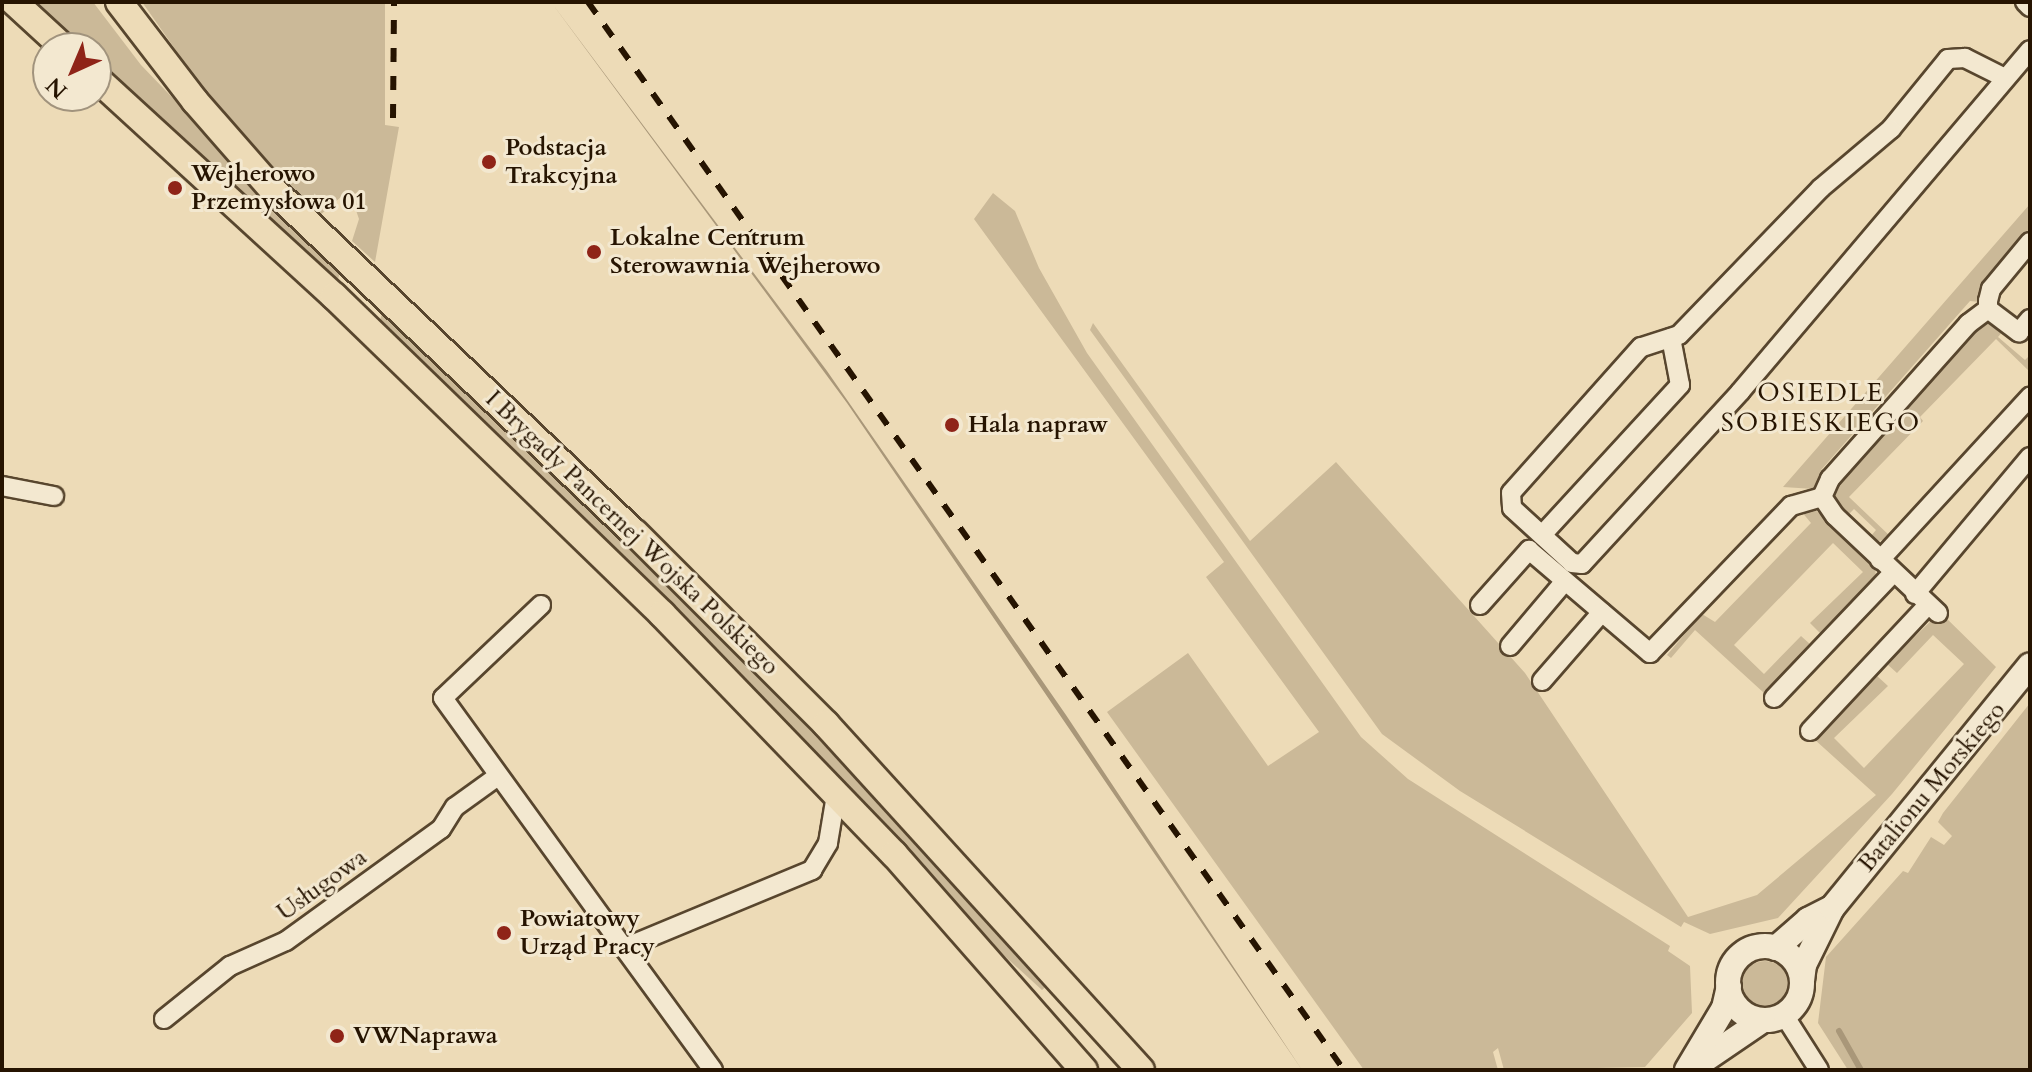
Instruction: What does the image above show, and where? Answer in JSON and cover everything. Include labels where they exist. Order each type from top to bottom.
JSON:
[{"type":"main road","points":[[14,2],[47,32]]},
{"type":"main road","name":"I Brygady Pancernej Wojska Polskiego","points":[[119,2],[195,101],[273,190],[635,533],[826,724],[1141,1070]]},
{"type":"main road","name":"I Brygady Pancernej Wojska Polskiego","points":[[112,93],[334,296],[662,614],[836,795],[1084,1070]]},
{"type":"main road","name":"Batalionu Morskiego","points":[[1802,981],[1804,965],[1832,908],[2030,665]]},
{"type":"main road","name":"Batalionu Morskiego","points":[[1776,948],[1808,920],[1832,908]]},
{"type":"main road","points":[[1776,948],[1796,964],[1802,981],[1798,1000],[1688,1070],[1724,1008],[1731,968],[1745,952],[1776,948]]},
{"type":"main road","points":[[1729,987],[1736,1006],[1774,1018]]},
{"type":"street","points":[[2025,2],[2030,7]]},
{"type":"street","points":[[2005,78],[1951,57],[1891,129],[1821,188],[1679,335],[1641,347],[1511,493],[1512,508],[1572,563],[1582,564],[1740,392],[2030,50]]},
{"type":"street","points":[[1480,605],[1529,550],[1650,653],[1791,506],[1823,492],[1968,324],[1988,309],[1991,289],[2030,242]]},
{"type":"street","points":[[1988,309],[2026,331]]},
{"type":"street","points":[[1542,535],[1680,385],[1671,338]]},
{"type":"street","points":[[1774,698],[2030,397]]},
{"type":"street","points":[[1810,731],[1927,604],[2030,457]]},
{"type":"street","points":[[2,486],[54,496]]},
{"type":"street","points":[[1823,492],[1887,566],[1927,604]]},
{"type":"street","points":[[1510,646],[1565,581]]},
{"type":"street","points":[[541,605],[443,698],[713,1070]]},
{"type":"street","points":[[1542,681],[1602,612]]},
{"type":"street","name":"Usługowa","points":[[164,1019],[230,966],[286,941],[415,848],[441,829],[455,807],[498,776]]},
{"type":"street","points":[[624,948],[795,880],[824,854],[836,795]]},
{"type":"street","points":[[1774,1018],[1819,1070]]},
{"type":"shaded area","points":[[29,2],[93,2],[141,65],[340,272],[337,283],[307,262],[112,80],[112,32],[61,32]]},
{"type":"shaded area","points":[[142,2],[385,2],[385,125],[399,127],[375,262],[352,241],[359,219],[349,190],[319,216],[218,110]]},
{"type":"shaded area","points":[[551,2],[827,371],[1066,715],[1302,1070],[847,403]]},
{"type":"shaded area","points":[[993,193],[1015,211],[1039,268],[1087,353],[1361,737],[1408,779],[1670,946],[1668,951],[1690,966],[1692,1013],[1645,1067],[1504,1070],[1498,1048],[1493,1052],[1498,1070],[1364,1070],[1107,712],[1188,653],[1268,766],[1319,732],[1206,577],[1224,562],[974,219]]},
{"type":"shaded area","points":[[2030,204],[2030,228],[1987,279],[1980,302],[1970,301],[1821,470],[1828,476],[1814,489],[1783,487]]},
{"type":"shaded area","points":[[383,311],[738,654],[1049,984],[1042,990],[987,940],[882,826],[379,323]]},
{"type":"shaded area","points":[[1985,320],[2003,331],[1998,337],[2025,360],[2030,355],[2030,372],[1996,339],[1920,417],[1923,421],[1849,497],[1891,537],[1879,541],[1871,536],[1876,530],[1854,509],[1849,514],[1838,504],[1833,488],[1972,328]]},
{"type":"shaded area","points":[[1093,323],[1250,541],[1336,462],[1525,673],[1688,917],[1757,895],[1876,795],[1814,739],[1876,675],[1888,686],[1834,738],[1864,768],[1964,664],[1933,635],[1897,673],[1887,664],[1940,612],[1996,667],[1892,794],[1778,918],[1710,934],[1684,922],[1681,927],[1460,791],[1382,734],[1090,330]]},
{"type":"shaded area","points":[[1812,507],[1875,565],[1876,579],[1822,635],[1810,623],[1863,572],[1833,543],[1734,645],[1764,674],[1801,636],[1811,645],[1764,693],[1695,630],[1671,658],[1667,655],[1702,614],[1715,622],[1811,523],[1801,511]]},
{"type":"shaded area","points":[[2030,703],[2030,1070],[1848,1070],[1818,1023],[1826,957],[1903,871],[1908,873],[1931,837],[1944,845],[1952,836],[1938,822],[1943,813]]},
{"type":"shaded area","points":[[1765,961],[1781,968],[1788,984],[1781,1000],[1765,1007],[1749,1000],[1742,984],[1749,968]]},
{"type":"waterway","points":[[1839,1031],[1861,1070]]},
{"type":"railway","points":[[393,118],[394,2]]},
{"type":"railway","points":[[588,2],[1344,1070]]},
{"type":"place","name":"Podstacja Trakcyjna","points":[[489,162]]},
{"type":"place","name":"Wejherowo Przemysłowa 01","points":[[175,188]]},
{"type":"place","name":"Lokalne Centrum Sterowawnia Wejherowo","points":[[594,252]]},
{"type":"place","name":"Hala napraw","points":[[952,425]]},
{"type":"place","name":"Powiatowy Urząd Pracy","points":[[504,933]]},
{"type":"place","name":"VWNaprawa","points":[[337,1036]]},
{"type":"district","name":"OSIEDLE SOBIESKIEGO","points":[[1821,408]]}]
